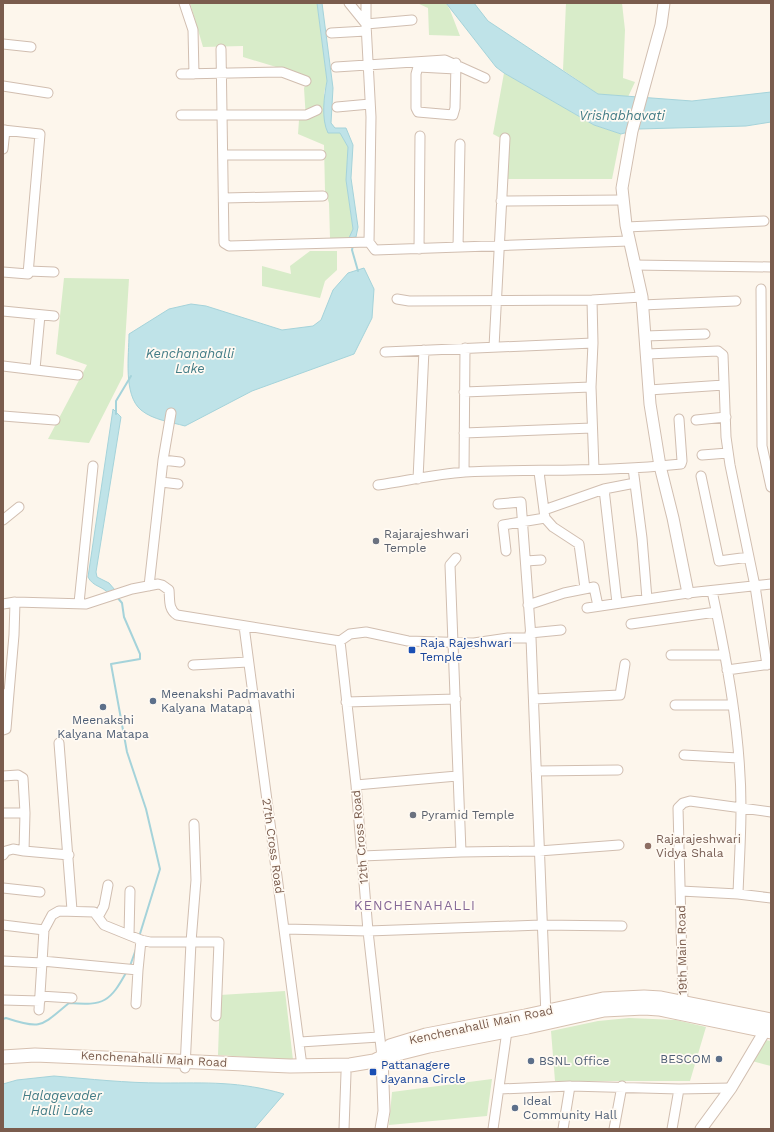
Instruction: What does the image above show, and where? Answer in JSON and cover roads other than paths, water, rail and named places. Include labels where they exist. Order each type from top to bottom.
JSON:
[{"type":"main road","name":"Kenchenahalli Main Road","points":[[3,1057],[35,1054],[185,1064],[289,1074],[346,1073],[370,1070],[382,1060],[393,1055],[429,1046],[507,1031],[603,999],[644,997],[682,1002],[770,1026]]},
{"type":"main road","name":"Kenchenahalli Main Road","points":[[382,1060],[390,1046],[426,1035],[604,1010],[644,1008],[659,1009],[770,1026]]},
{"type":"main road","name":"Kenchenahalli Main Road","points":[[3,1065],[36,1062],[302,1066],[350,1065],[382,1060]]},
{"type":"street","points":[[184,3],[193,30],[194,74]]},
{"type":"street","points":[[349,3],[366,28]]},
{"type":"street","points":[[366,3],[370,104],[369,242],[375,250],[629,241]]},
{"type":"street","points":[[664,3],[661,24],[632,131],[622,188],[622,200],[626,227],[642,301],[649,390],[660,466],[673,518],[688,593]]},
{"type":"street","points":[[331,33],[412,20]]},
{"type":"street","points":[[3,44],[31,47]]},
{"type":"street","points":[[221,49],[224,243],[229,246],[369,242]]},
{"type":"street","points":[[336,67],[445,60],[485,78]]},
{"type":"street","points":[[456,66],[453,115],[418,112],[416,108],[416,74],[418,68],[456,66]]},
{"type":"street","points":[[181,74],[282,72],[306,81]]},
{"type":"street","points":[[3,86],[48,93]]},
{"type":"street","points":[[337,107],[370,104]]},
{"type":"street","points":[[181,116],[306,115],[317,110]]},
{"type":"street","points":[[3,149],[4,130],[40,134],[28,274],[3,272]]},
{"type":"street","points":[[419,249],[420,136]]},
{"type":"street","points":[[494,347],[498,246],[505,138]]},
{"type":"street","points":[[458,247],[460,144]]},
{"type":"street","points":[[223,155],[321,155]]},
{"type":"street","points":[[224,198],[323,196]]},
{"type":"street","points":[[501,201],[622,200]]},
{"type":"street","points":[[626,227],[764,221]]},
{"type":"street","points":[[634,266],[771,267]]},
{"type":"street","points":[[28,271],[54,272]]},
{"type":"street","points":[[761,289],[762,446],[771,487]]},
{"type":"street","points":[[397,299],[496,301],[736,301]]},
{"type":"street","points":[[592,300],[593,343],[591,387],[594,469]]},
{"type":"street","points":[[3,311],[54,316]]},
{"type":"street","points":[[35,370],[40,315]]},
{"type":"street","points":[[645,336],[706,334]]},
{"type":"street","points":[[385,352],[593,343]]},
{"type":"street","points":[[464,348],[464,472]]},
{"type":"street","points":[[418,479],[424,350]]},
{"type":"street","points":[[647,354],[718,351],[723,357],[728,453],[733,488],[755,586],[769,665],[727,670]]},
{"type":"street","points":[[761,361],[771,361]]},
{"type":"street","points":[[3,366],[78,375]]},
{"type":"street","points":[[649,390],[724,385]]},
{"type":"street","points":[[464,392],[591,387]]},
{"type":"street","points":[[149,586],[163,460],[171,413]]},
{"type":"street","points":[[3,416],[55,420]]},
{"type":"street","points":[[696,420],[726,417]]},
{"type":"street","points":[[378,485],[464,472],[539,472],[633,468],[660,466],[682,462],[680,419]]},
{"type":"street","points":[[464,433],[592,428]]},
{"type":"street","points":[[702,455],[728,453]]},
{"type":"street","points":[[163,460],[180,462]]},
{"type":"street","points":[[79,603],[93,466]]},
{"type":"street","points":[[633,468],[642,538],[647,599]]},
{"type":"street","points":[[539,472],[544,514],[550,524],[579,544],[585,588]]},
{"type":"street","points":[[701,476],[719,561],[749,557]]},
{"type":"street","points":[[161,482],[178,484]]},
{"type":"street","points":[[506,551],[503,525],[524,523],[604,489],[635,483]]},
{"type":"street","points":[[604,489],[617,603]]},
{"type":"street","points":[[498,504],[521,502],[524,523],[534,699],[541,925],[546,1017]]},
{"type":"street","points":[[3,520],[19,507]]},
{"type":"street","points":[[456,558],[450,565],[461,852]]},
{"type":"street","points":[[526,561],[541,560]]},
{"type":"street","points":[[3,604],[15,602],[86,604],[115,596],[132,589],[162,584],[169,590],[170,608],[172,612],[177,615],[340,642],[350,634],[366,632],[408,641],[452,641],[474,643],[531,636],[561,630]]},
{"type":"street","points":[[587,608],[688,593],[771,584]]},
{"type":"street","points":[[528,605],[585,588],[595,587],[598,606]]},
{"type":"street","points":[[712,591],[726,655],[738,758],[741,808],[738,894]]},
{"type":"street","points":[[3,730],[6,729],[6,694],[14,636],[15,602]]},
{"type":"street","points":[[631,624],[716,612]]},
{"type":"street","name":"27th Cross Road","points":[[244,626],[302,1066]]},
{"type":"street","name":"12th Cross Road","points":[[340,642],[356,785],[368,931],[382,1060],[384,1111],[381,1129]]},
{"type":"street","points":[[671,655],[726,655]]},
{"type":"street","points":[[193,665],[248,662]]},
{"type":"street","points":[[534,699],[620,695],[622,691],[626,664]]},
{"type":"street","points":[[346,702],[456,699]]},
{"type":"street","points":[[676,704],[732,705]]},
{"type":"street","points":[[59,743],[69,855],[72,910]]},
{"type":"street","points":[[684,754],[738,758]]},
{"type":"street","points":[[536,771],[618,770]]},
{"type":"street","points":[[3,776],[18,775],[23,778],[25,813],[24,851]]},
{"type":"street","points":[[356,785],[457,776]]},
{"type":"street","points":[[681,891],[678,808],[683,803],[690,801],[771,812]]},
{"type":"street","points":[[3,817],[3,812],[25,813]]},
{"type":"street","points":[[185,1064],[191,942],[196,880],[194,824]]},
{"type":"street","points":[[362,856],[461,852],[539,851],[619,845]]},
{"type":"street","points":[[3,854],[9,849],[69,855]]},
{"type":"street","points":[[98,917],[104,906],[108,885]]},
{"type":"street","points":[[3,888],[40,892]]},
{"type":"street","points":[[130,891],[136,938],[130,969],[136,1004]]},
{"type":"street","name":"19th Main Road","points":[[682,1002],[681,891],[738,894],[771,898]]},
{"type":"street","points":[[40,1010],[44,930],[52,915],[59,911],[72,910],[94,912],[104,925],[136,938],[191,942],[219,942],[216,1016]]},
{"type":"street","points":[[3,925],[44,930]]},
{"type":"street","points":[[285,929],[368,931],[541,925],[622,926]]},
{"type":"street","points":[[3,961],[42,962],[130,969]]},
{"type":"street","points":[[3,1000],[72,998]]},
{"type":"street","points":[[701,1129],[731,1088],[770,1026]]},
{"type":"street","points":[[493,1129],[500,1089],[507,1031]]},
{"type":"street","points":[[300,1042],[379,1037]]},
{"type":"street","points":[[344,1129],[346,1073]]},
{"type":"street","points":[[500,1089],[570,1086],[622,1086],[679,1089],[731,1088]]},
{"type":"street","points":[[563,1129],[570,1086]]},
{"type":"street","points":[[614,1129],[622,1086]]},
{"type":"street","points":[[672,1129],[679,1089]]},
{"type":"water","points":[[317,3],[322,3],[333,88],[331,123],[335,128],[346,128],[353,145],[351,178],[358,227],[356,237],[349,238],[353,229],[346,180],[348,147],[340,133],[328,133],[324,121],[324,100],[327,81]]},
{"type":"water","name":"Vrishabhavati","points":[[446,3],[474,3],[488,21],[598,94],[692,101],[771,92],[771,122],[746,126],[639,129],[621,134],[594,125],[496,67]]},
{"type":"water","name":"Kenchanahalli Lake","points":[[364,268],[374,289],[372,318],[354,354],[252,391],[185,426],[151,416],[141,410],[135,403],[129,385],[128,374],[129,334],[169,309],[191,304],[206,306],[282,330],[313,326],[321,320],[333,290],[348,273]]},
{"type":"water","points":[[113,409],[121,417],[96,572],[97,577],[109,583],[115,590],[109,594],[107,591],[93,583],[88,577]]},
{"type":"water","name":"Halagevader Halli Lake","points":[[54,1076],[108,1081],[237,1085],[284,1094],[254,1129],[3,1129],[3,1084],[17,1080]]},
{"type":"waterway","points":[[353,245],[352,250],[358,271]]},
{"type":"waterway","points":[[116,414],[116,401],[131,376]]},
{"type":"waterway","points":[[117,597],[122,603],[124,617],[140,654],[140,659],[111,664],[127,752],[146,809],[160,869],[139,937]]},
{"type":"waterway","points":[[130,966],[136,949]]},
{"type":"waterway","points":[[3,1019],[6,1018],[34,1025],[40,1024],[52,1017],[69,1003],[90,1004],[105,1000],[116,990],[127,971]]},
{"type":"place","name":"Rajarajeshwari Temple","points":[[376,541]]},
{"type":"place","name":"Raja Rajeshwari Temple","points":[[412,650]]},
{"type":"place","name":"Meenakshi Padmavathi Kalyana Matapa","points":[[153,701]]},
{"type":"place","name":"Meenakshi Kalyana Matapa","points":[[103,707]]},
{"type":"place","name":"Pyramid Temple","points":[[413,815]]},
{"type":"place","name":"Rajarajeshwari Vidya Shala","points":[[648,846]]},
{"type":"place","name":"BESCOM","points":[[719,1059]]},
{"type":"place","name":"BSNL Office","points":[[531,1061]]},
{"type":"place","name":"Pattanagere Jayanna Circle","points":[[373,1072]]},
{"type":"place","name":"Ideal Community Hall","points":[[515,1108]]},
{"type":"district","name":"KENCHENAHALLI","points":[[415,905]]}]
